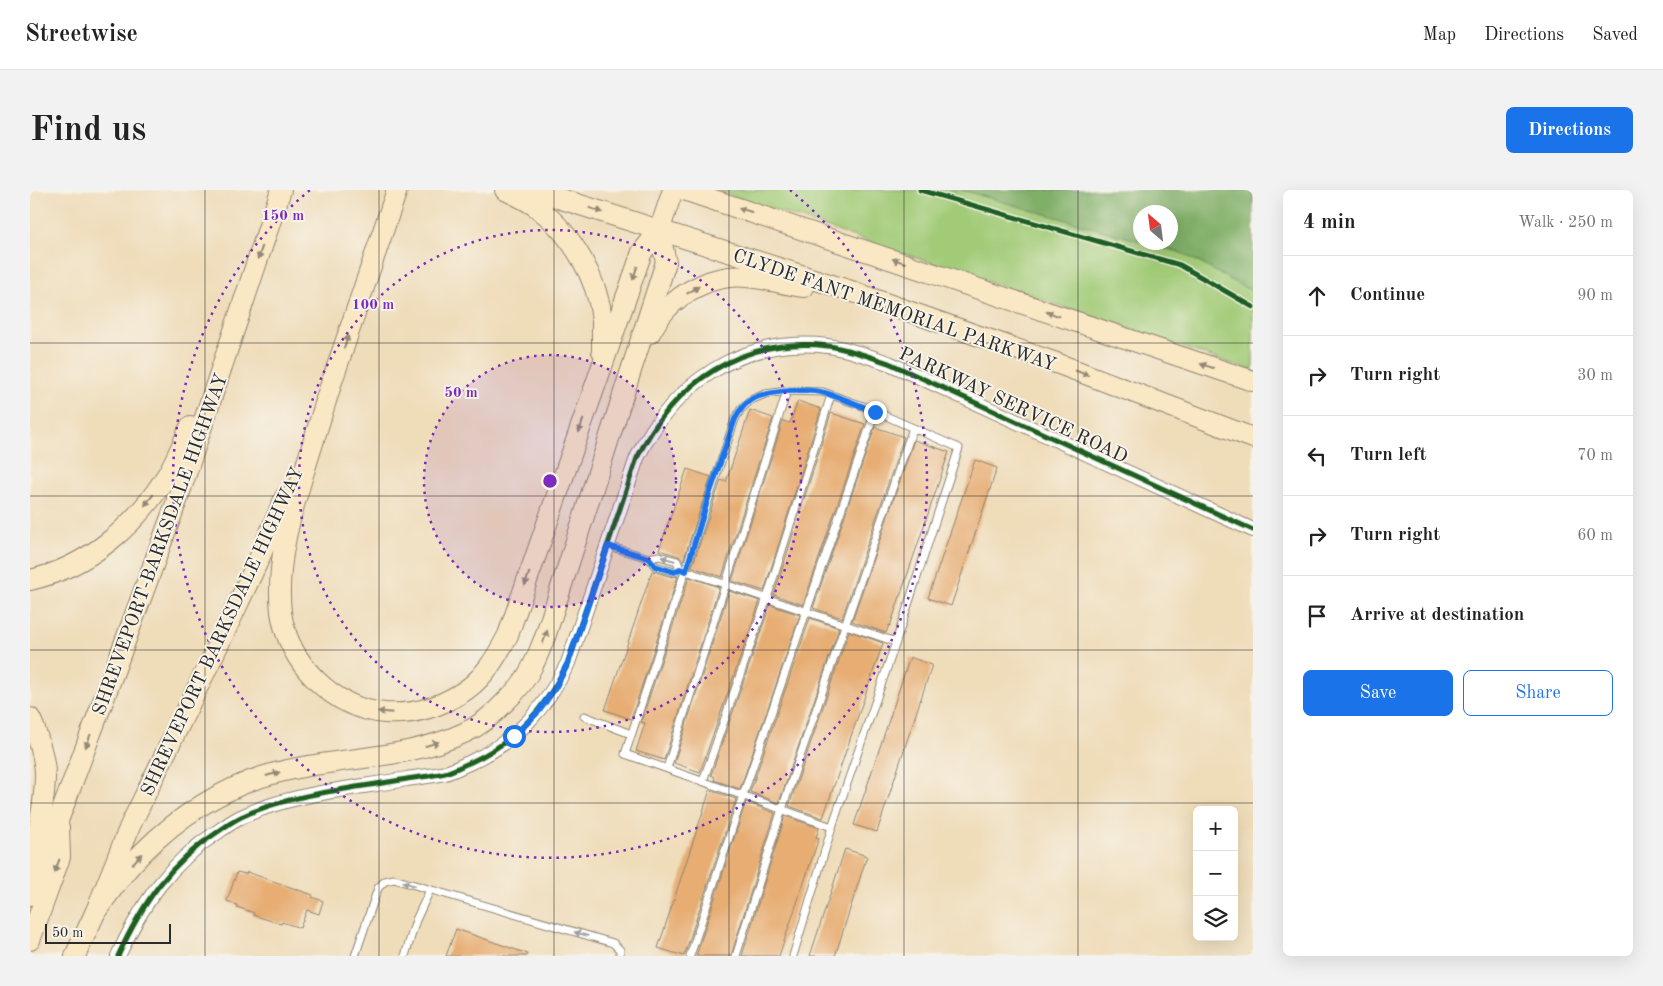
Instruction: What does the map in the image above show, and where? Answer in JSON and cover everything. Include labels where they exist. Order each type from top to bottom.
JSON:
[{"type":"main road","name":"SHREVEPORT-BARKSDALE HIGHWAY","points":[[30,895],[179,495],[281,190]]},
{"type":"main road","name":"SHREVEPORT BARKSDALE HIGHWAY","points":[[75,956],[96,911],[130,826],[202,681],[258,561],[330,388],[397,190]]},
{"type":"main road","points":[[505,190],[538,208],[558,226],[586,267],[596,292],[602,319],[602,363]]},
{"type":"main road","name":"CLYDE FANT MEMORIAL PARKWAY","points":[[533,190],[848,290],[1059,364],[1253,438]]},
{"type":"main road","points":[[330,388],[288,525],[280,583],[285,628],[296,656],[313,678],[335,695],[359,707],[384,713],[410,712],[436,706],[459,694],[478,680],[495,659],[508,635],[642,252],[659,231],[673,190]]},
{"type":"main road","points":[[684,190],[1253,381]]},
{"type":"main road","points":[[96,911],[129,867],[147,848],[181,820],[218,796],[249,782],[279,772],[314,764],[428,746],[464,733],[481,723],[516,692],[533,666],[545,637],[666,262],[659,231]]},
{"type":"main road","points":[[638,351],[663,313],[682,297],[706,282],[726,277],[746,277],[801,287],[848,290]]},
{"type":"main road","points":[[30,580],[53,574],[82,561],[99,550],[143,508],[168,474],[228,348]]},
{"type":"main road","points":[[30,718],[42,755],[46,777],[39,827],[30,868]]},
{"type":"main road","points":[[30,940],[60,857],[58,817]]},
{"type":"street","name":"PARKWAY SERVICE ROAD","points":[[118,956],[140,912],[171,869],[199,844],[240,817],[276,804],[312,795],[446,773],[484,756],[514,736],[539,711],[555,688],[568,663],[637,458],[645,441],[667,410],[686,391],[719,366],[737,357],[775,347],[796,345],[829,346],[891,364],[1253,530]]},
{"type":"lane","points":[[667,768],[788,391]]},
{"type":"lane","points":[[793,956],[832,827],[896,642],[959,448],[823,392],[788,391],[765,394],[752,400],[741,409],[735,419],[683,570],[625,754],[832,827]]},
{"type":"lane","points":[[703,781],[767,598],[831,395]]},
{"type":"lane","points":[[690,956],[743,795],[875,412]]},
{"type":"lane","points":[[736,956],[782,809],[913,428]]},
{"type":"lane","points":[[608,546],[649,558],[659,556],[677,561],[683,570]]},
{"type":"lane","points":[[649,558],[655,566],[674,572],[683,570],[896,642]]},
{"type":"lane","points":[[584,716],[631,734]]},
{"type":"lane","points":[[355,956],[378,888],[385,881],[394,879],[613,944],[620,950],[620,956]]},
{"type":"lane","points":[[405,956],[416,920],[430,890]]},
{"type":"green space","points":[[715,190],[962,190],[1133,239],[1133,250],[1171,250],[1182,253],[1253,292],[1253,371]]},
{"type":"green space","points":[[962,190],[1253,190],[1253,292],[1182,253],[1171,250],[1178,250],[1178,205],[1133,205],[1133,239]]},
{"type":"building","points":[[798,401],[821,409],[764,591],[732,581],[783,421],[790,423]]},
{"type":"building","points":[[750,410],[773,418],[722,577],[692,567],[721,480],[726,482]]},
{"type":"building","points":[[831,413],[865,424],[803,605],[774,595]]},
{"type":"building","points":[[875,427],[904,437],[842,618],[813,608]]},
{"type":"building","points":[[914,440],[949,452],[886,633],[852,621]]},
{"type":"building","points":[[975,460],[997,468],[951,606],[928,598]]},
{"type":"building","points":[[687,469],[711,477],[683,561],[679,556],[659,550]]},
{"type":"building","points":[[652,571],[672,577],[678,576],[631,719],[605,710]]},
{"type":"building","points":[[689,577],[719,587],[664,760],[636,751],[645,723],[641,722]]},
{"type":"building","points":[[729,591],[760,601],[700,772],[674,763]]},
{"type":"building","points":[[770,605],[800,615],[740,789],[714,780],[715,777],[711,775]]},
{"type":"building","points":[[810,618],[839,628],[779,803],[750,792]]},
{"type":"building","points":[[849,631],[883,643],[823,818],[789,806]]},
{"type":"building","points":[[910,657],[932,665],[877,832],[854,825]]},
{"type":"building","points":[[710,790],[736,799],[684,956],[658,948]]},
{"type":"building","points":[[746,802],[775,813],[731,956],[696,956]]},
{"type":"building","points":[[785,816],[819,828],[816,837],[819,838],[779,956],[742,956]]},
{"type":"building","points":[[845,849],[867,856],[835,956],[810,956]]},
{"type":"building","points":[[237,872],[246,874],[247,872],[313,895],[312,897],[323,901],[319,914],[307,910],[300,928],[253,915],[254,913],[237,907],[237,905],[227,901]]},
{"type":"building","points":[[456,929],[528,954],[527,956],[446,956]]},
{"type":"cycle path","points":[[920,190],[1180,265],[1253,307]]},
{"type":"cycle path","points":[[118,956],[147,902],[171,871],[201,843],[235,820],[281,802],[301,797],[448,772],[469,763],[501,745],[528,722],[550,695],[568,663],[637,458],[652,431],[670,407],[691,387],[714,370],[740,357],[768,349],[797,345],[828,346],[868,356],[891,364],[1253,530]]},
{"type":"route","points":[[514,736],[539,711],[555,688],[568,663],[608,546],[649,558],[655,566],[674,572],[680,569],[686,571],[709,495],[735,419],[741,409],[752,400],[765,394],[788,391],[823,392],[875,412]]}]
